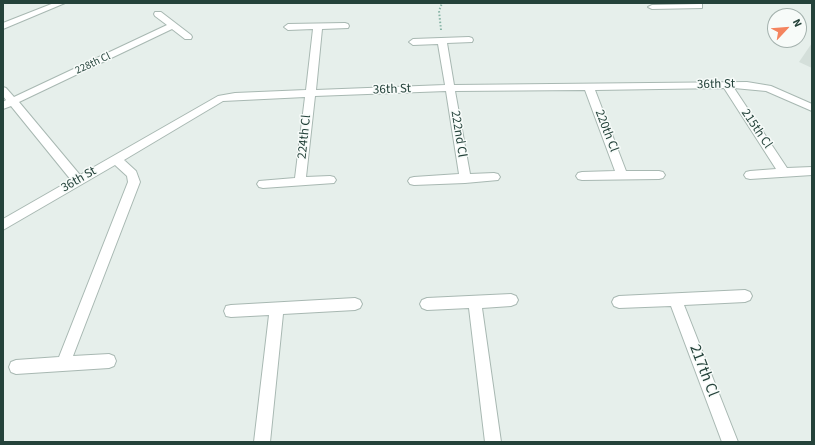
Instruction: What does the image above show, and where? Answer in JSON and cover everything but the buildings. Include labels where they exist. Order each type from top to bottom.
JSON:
[{"type":"street","points":[[3,26],[62,3]]},
{"type":"street","points":[[652,7],[676,5],[699,6]]},
{"type":"street","points":[[158,14],[188,37]]},
{"type":"street","name":"228th Cl","points":[[3,106],[172,26]]},
{"type":"street","points":[[288,27],[345,26]]},
{"type":"street","name":"224th Cl","points":[[300,182],[309,93],[318,27]]},
{"type":"street","name":"222nd Cl","points":[[442,40],[465,179]]},
{"type":"street","points":[[413,42],[469,40]]},
{"type":"street","name":"215th Cl","points":[[727,85],[784,172]]},
{"type":"street","name":"36th St","points":[[3,225],[221,98],[235,96],[451,88],[747,85],[768,88],[812,108]]},
{"type":"street","name":"220th Cl","points":[[589,87],[622,176]]},
{"type":"street","points":[[3,90],[14,101],[78,180]]},
{"type":"street","points":[[63,364],[134,182],[132,174],[116,159]]},
{"type":"street","points":[[750,174],[812,170]]},
{"type":"street","points":[[582,176],[659,175]]},
{"type":"street","points":[[414,181],[494,178]]},
{"type":"street","points":[[263,184],[330,180]]},
{"type":"street","points":[[619,302],[744,296]]},
{"type":"street","points":[[426,304],[511,300]]},
{"type":"street","name":"217th Cl","points":[[675,300],[730,442]]},
{"type":"street","points":[[475,302],[493,442]]},
{"type":"street","points":[[231,311],[355,304]]},
{"type":"street","points":[[262,442],[276,308]]},
{"type":"street","points":[[16,367],[109,361]]},
{"type":"path","points":[[442,3],[439,11],[442,40]]},
{"type":"shaded area","points":[[812,43],[812,68],[799,62]]}]
